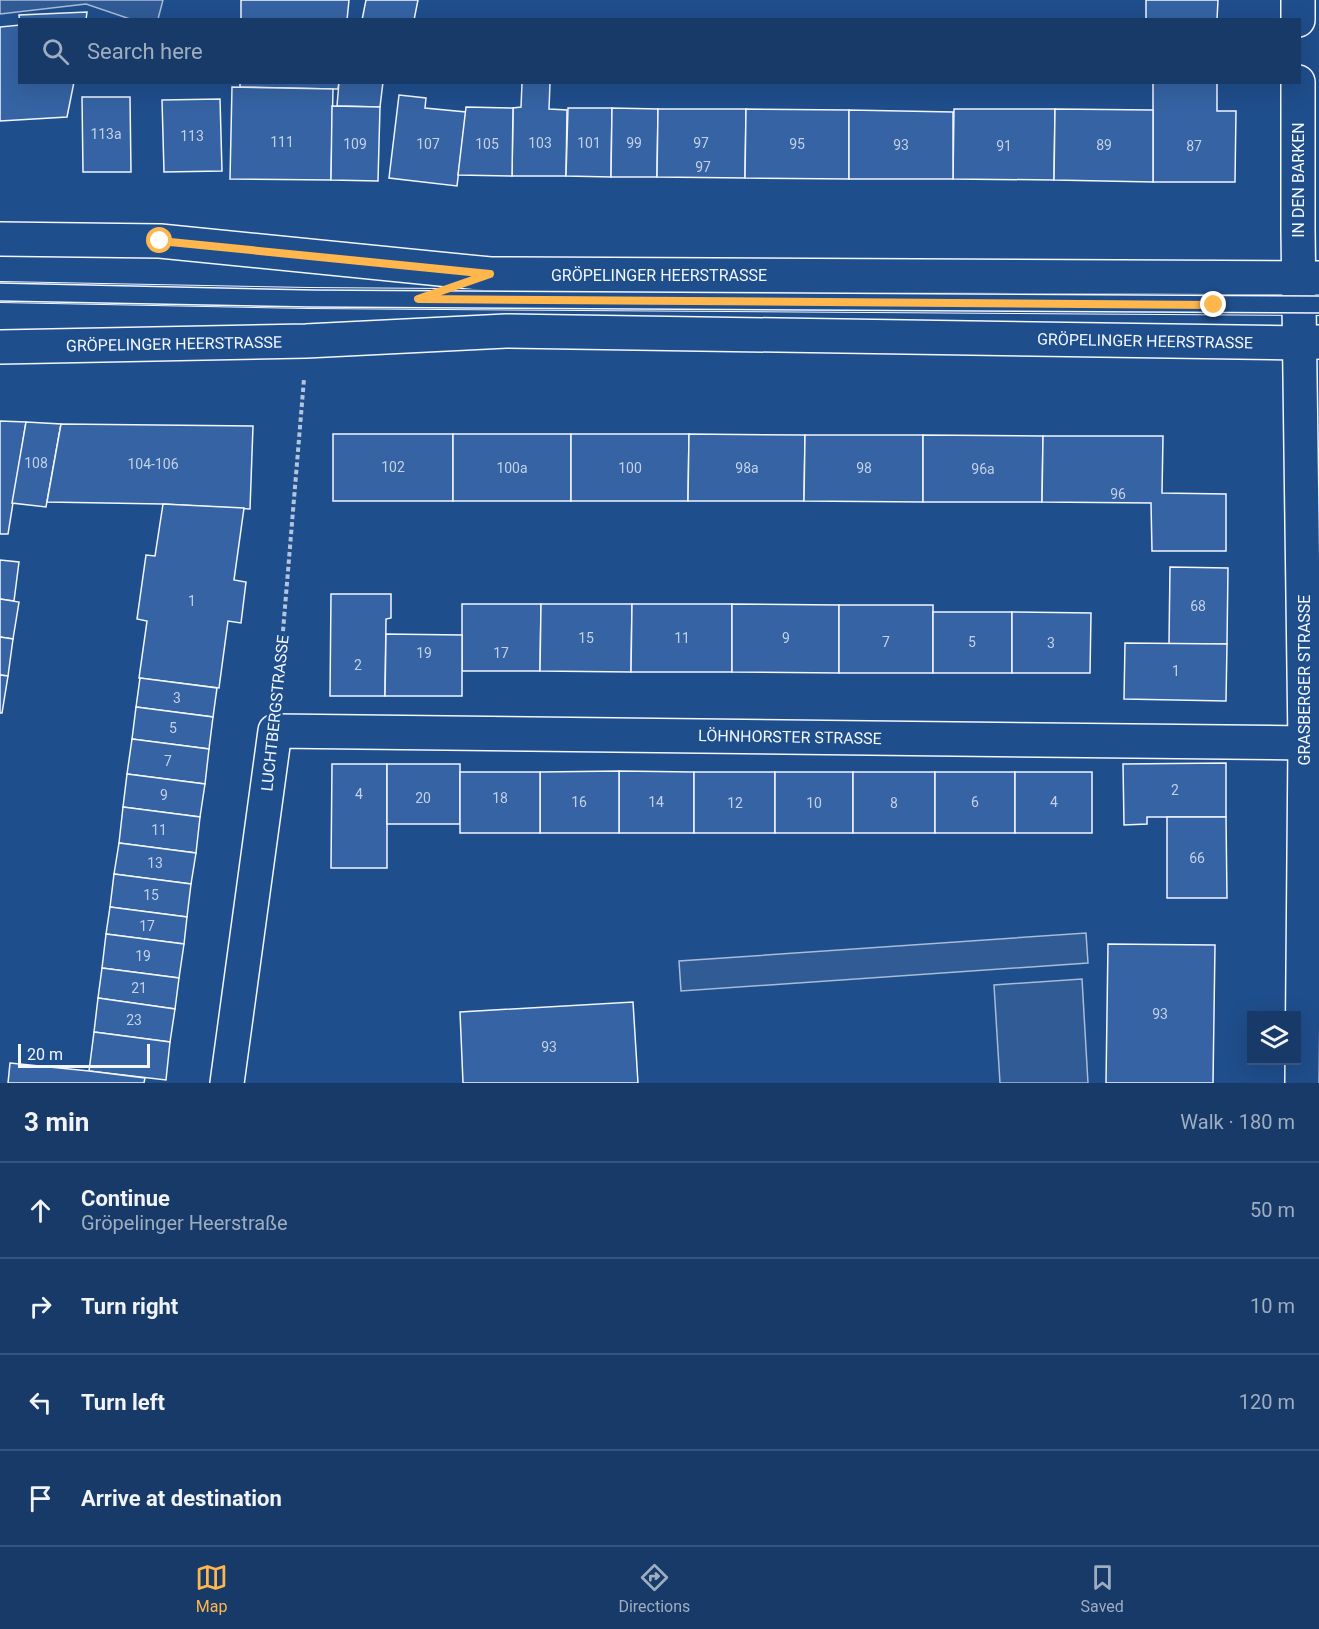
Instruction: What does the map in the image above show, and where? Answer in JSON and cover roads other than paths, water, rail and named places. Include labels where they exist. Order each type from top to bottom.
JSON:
[{"type":"main road","points":[[1298,0],[1298,18]]},
{"type":"main road","name":"IN DEN BARKEN","points":[[1298,84],[1309,291]]},
{"type":"main road","name":"GRÖPELINGER HEERSTRASSE","points":[[0,238],[160,241],[490,274],[1309,291]]},
{"type":"main road","name":"GRASBERGER STRASSE","points":[[1302,1083],[1309,291]]},
{"type":"main road","name":"GRÖPELINGER HEERSTRASSE","points":[[0,346],[306,341],[506,331],[1310,342]]},
{"type":"main road","name":"LÖHNHORSTER STRASSE","points":[[275,731],[1305,743]]},
{"type":"main road","name":"LUCHTBERGSTRASSE","points":[[226,1083],[275,731]]},
{"type":"lane","points":[[418,299],[490,274]]},
{"type":"lane","points":[[0,292],[418,299],[1309,291]]},
{"type":"tram line","points":[[0,283],[315,290],[1319,296]]},
{"type":"tram line","points":[[0,301],[309,307],[1319,313]]}]
